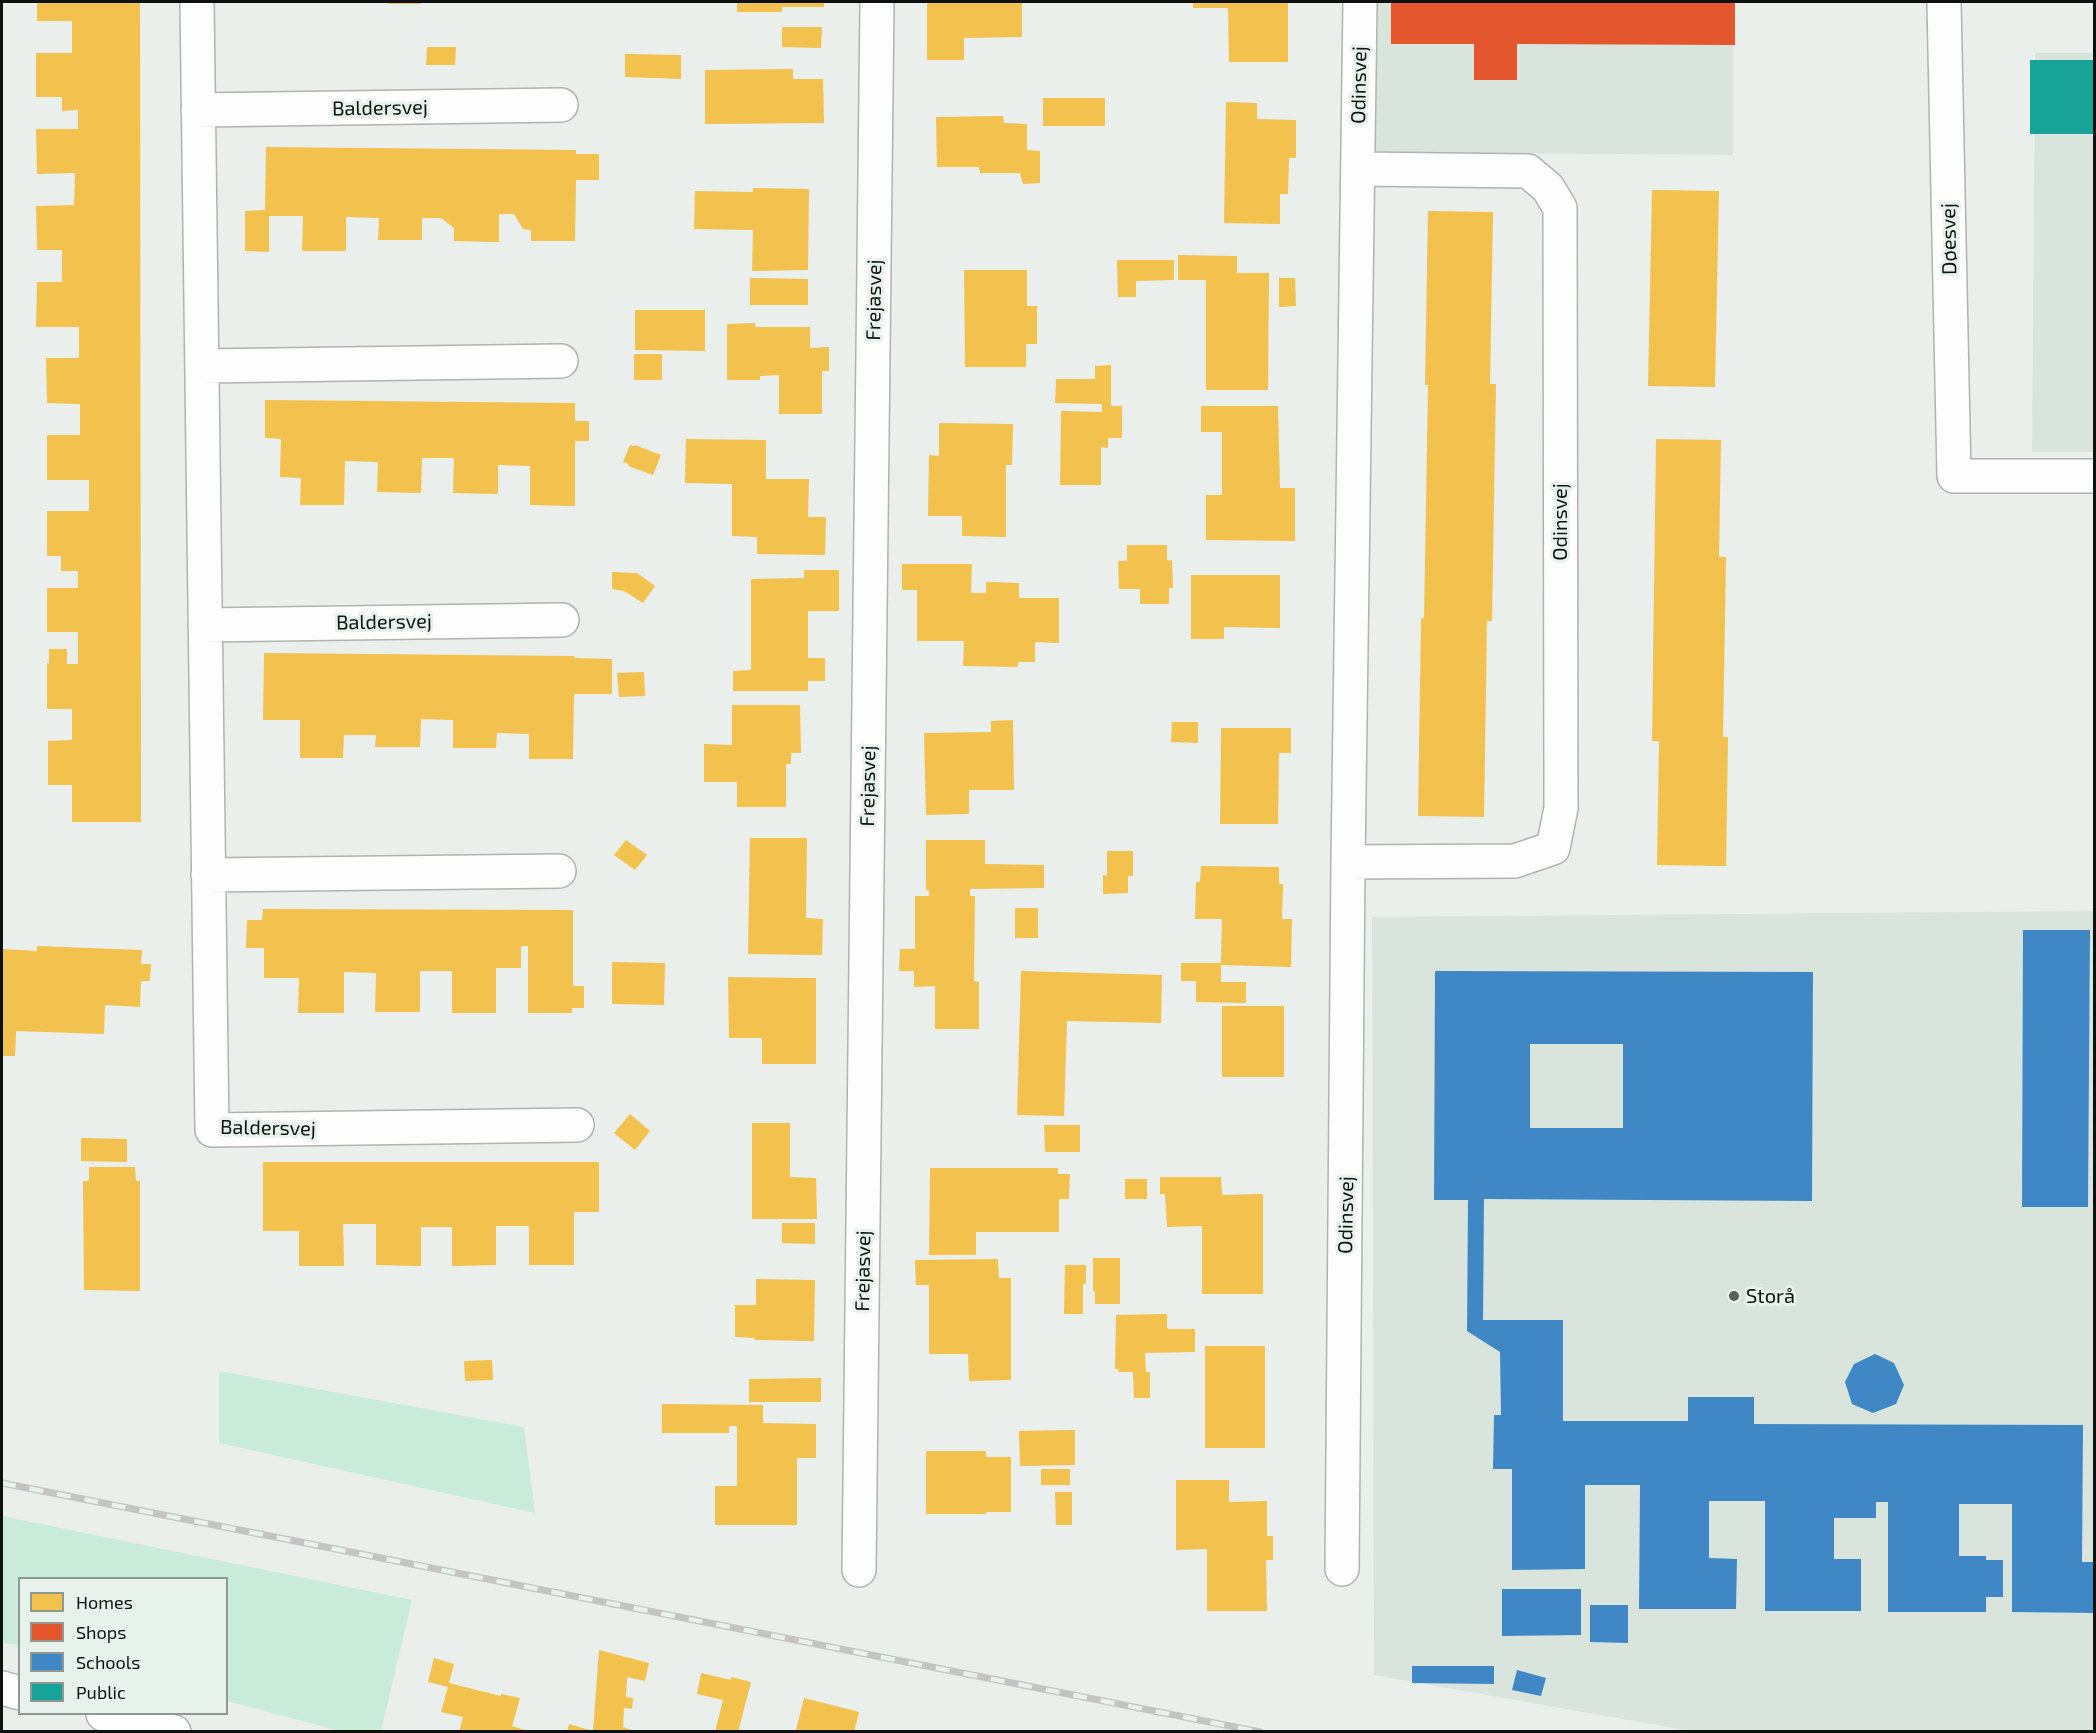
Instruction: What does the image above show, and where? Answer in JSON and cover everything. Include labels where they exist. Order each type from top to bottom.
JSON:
[{"type":"street","name":"Baldersvej","points":[[197,2],[212,1130],[577,1125]]},
{"type":"street","name":"Frejasvej","points":[[859,1570],[877,2]]},
{"type":"street","name":"Odinsvej","points":[[1342,1569],[1348,862],[1360,2]]},
{"type":"street","name":"Døesvej","points":[[1944,2],[1954,476],[2094,476]]},
{"type":"street","name":"Baldersvej","points":[[198,110],[561,105]]},
{"type":"street","name":"Odinsvej","points":[[1348,862],[1515,861],[1553,849],[1561,808],[1560,208],[1548,188],[1528,171],[1358,169]]},
{"type":"street","points":[[202,366],[561,361]]},
{"type":"street","name":"Baldersvej","points":[[205,625],[562,620]]},
{"type":"street","points":[[208,875],[559,871]]},
{"type":"street","points":[[2,1688],[18,1692]]},
{"type":"street","points":[[110,1715],[159,1730]]},
{"type":"shaded area","points":[[1377,2],[1733,2],[1733,155],[1375,152]]},
{"type":"shaded area","points":[[2035,53],[2094,53],[2094,452],[2032,452]]},
{"type":"shaded area","name":"Storå","points":[[2094,911],[2094,1731],[1690,1731],[1374,1675],[1372,917]]},
{"type":"green space","points":[[219,1371],[524,1427],[535,1513],[219,1443]]},
{"type":"green space","points":[[2,1516],[412,1600],[381,1731],[340,1731],[228,1701],[228,1577],[18,1577],[18,1646],[2,1642]]},
{"type":"building: Homes","points":[[37,2],[140,2],[141,822],[72,822],[72,785],[48,785],[48,741],[72,740],[72,709],[47,709],[49,649],[67,649],[67,664],[78,664],[78,632],[47,632],[47,588],[78,588],[78,571],[61,571],[61,556],[47,556],[47,511],[89,511],[89,480],[47,480],[47,435],[80,435],[80,404],[47,403],[46,358],[79,358],[79,327],[36,327],[37,282],[62,282],[62,250],[37,250],[36,206],[74,205],[75,173],[37,174],[36,129],[78,129],[78,110],[62,111],[62,97],[36,97],[36,53],[72,53],[72,21],[37,21]]},
{"type":"building: Homes","points":[[388,2],[421,2],[421,4],[388,4]]},
{"type":"building: Homes","points":[[737,2],[824,2],[824,7],[782,7],[782,12],[737,12]]},
{"type":"building: Homes","points":[[927,2],[1022,2],[1022,37],[964,38],[964,60],[927,60]]},
{"type":"building: Homes","points":[[1193,2],[1288,2],[1288,62],[1229,62],[1228,8],[1193,8]]},
{"type":"building: Homes","points":[[782,27],[822,27],[821,48],[782,47]]},
{"type":"building: Homes","points":[[427,47],[456,47],[455,65],[426,65]]},
{"type":"building: Homes","points":[[625,54],[681,55],[681,79],[625,77]]},
{"type":"building: Homes","points":[[793,69],[793,79],[823,79],[824,123],[705,124],[705,70]]},
{"type":"building: Homes","points":[[1043,98],[1105,98],[1105,126],[1043,126]]},
{"type":"building: Homes","points":[[1226,102],[1257,103],[1257,119],[1296,120],[1296,158],[1289,158],[1288,194],[1280,194],[1280,224],[1224,223]]},
{"type":"building: Homes","points":[[1003,116],[1004,123],[1027,124],[1027,150],[1040,151],[1040,183],[1023,184],[1020,173],[980,173],[979,167],[937,167],[936,117]]},
{"type":"building: Homes","points":[[266,147],[576,150],[576,154],[599,154],[599,180],[576,180],[575,241],[531,241],[531,230],[523,229],[514,214],[499,214],[499,242],[454,241],[454,228],[441,218],[422,218],[422,240],[378,240],[379,218],[346,217],[346,251],[302,251],[303,216],[269,216],[269,252],[245,251],[245,211],[265,210]]},
{"type":"building: Homes","points":[[753,188],[809,189],[808,270],[752,271],[753,230],[694,229],[695,191],[753,192]]},
{"type":"building: Homes","points":[[1652,190],[1719,191],[1715,387],[1648,386]]},
{"type":"building: Homes","points":[[1428,211],[1493,212],[1490,384],[1496,384],[1492,621],[1487,621],[1484,817],[1418,816],[1428,385],[1425,385]]},
{"type":"building: Homes","points":[[1178,255],[1237,256],[1237,273],[1269,273],[1268,390],[1206,390],[1206,280],[1178,280]]},
{"type":"building: Homes","points":[[1117,260],[1174,260],[1174,280],[1136,281],[1136,297],[1118,297]]},
{"type":"building: Homes","points":[[964,270],[1027,270],[1027,306],[1037,306],[1037,344],[1026,344],[1026,367],[965,367]]},
{"type":"building: Homes","points":[[750,278],[808,279],[808,305],[750,305]]},
{"type":"building: Homes","points":[[1279,278],[1295,278],[1296,306],[1279,307]]},
{"type":"building: Homes","points":[[635,310],[705,310],[705,351],[635,350]]},
{"type":"building: Homes","points":[[755,323],[755,327],[810,327],[810,348],[829,347],[829,371],[822,371],[822,414],[779,414],[779,375],[760,376],[760,380],[727,380],[727,324]]},
{"type":"building: Homes","points":[[634,354],[662,354],[662,380],[634,380]]},
{"type":"building: Homes","points":[[1111,365],[1111,406],[1122,406],[1122,438],[1108,438],[1108,448],[1101,447],[1101,485],[1060,485],[1061,411],[1102,412],[1102,404],[1055,403],[1056,379],[1095,379],[1095,366]]},
{"type":"building: Homes","points":[[265,400],[575,403],[575,421],[589,421],[589,441],[575,441],[575,506],[530,505],[530,466],[498,465],[498,494],[453,493],[454,458],[422,458],[421,493],[377,492],[378,462],[345,461],[344,505],[300,505],[301,478],[280,477],[281,439],[265,438]]},
{"type":"building: Homes","points":[[1201,406],[1278,406],[1280,488],[1295,488],[1295,541],[1206,540],[1206,495],[1222,495],[1222,432],[1201,432]]},
{"type":"building: Homes","points":[[939,423],[1013,424],[1012,465],[1006,465],[1006,537],[962,536],[962,516],[928,516],[929,455],[939,456]]},
{"type":"building: Homes","points":[[686,439],[766,440],[766,479],[809,479],[808,517],[826,517],[825,555],[757,554],[757,537],[732,536],[732,484],[685,483]]},
{"type":"building: Homes","points":[[1656,439],[1721,440],[1719,557],[1726,557],[1723,737],[1728,737],[1726,866],[1657,865],[1659,741],[1652,741]]},
{"type":"building: Homes","points":[[630,445],[661,455],[653,475],[623,462]]},
{"type":"building: Homes","points":[[1127,545],[1167,545],[1167,561],[1172,560],[1173,588],[1169,588],[1169,604],[1140,604],[1140,589],[1119,589],[1118,561],[1127,561]]},
{"type":"building: Homes","points":[[902,564],[972,564],[971,593],[986,593],[986,582],[1019,583],[1019,598],[1059,598],[1059,643],[1035,642],[1035,662],[1018,662],[1018,667],[963,666],[964,641],[917,641],[917,590],[902,590]]},
{"type":"building: Homes","points":[[804,570],[839,570],[839,611],[808,611],[808,658],[825,658],[825,681],[808,681],[808,691],[733,691],[733,671],[751,670],[751,579],[804,578]]},
{"type":"building: Homes","points":[[612,572],[637,573],[655,586],[643,603],[624,591],[612,589]]},
{"type":"building: Homes","points":[[1191,575],[1280,575],[1280,628],[1224,627],[1224,639],[1191,639]]},
{"type":"building: Homes","points":[[264,653],[575,656],[574,658],[612,659],[612,694],[574,694],[573,759],[529,759],[529,734],[497,733],[496,748],[453,748],[453,720],[421,719],[420,747],[375,747],[376,735],[344,735],[343,758],[300,758],[300,720],[263,720]]},
{"type":"building: Homes","points":[[644,672],[645,696],[619,697],[617,673]]},
{"type":"building: Homes","points":[[732,705],[800,705],[801,753],[791,753],[791,764],[786,764],[786,807],[737,807],[737,782],[704,782],[704,744],[732,745]]},
{"type":"building: Homes","points":[[1013,720],[1014,790],[969,790],[969,814],[926,815],[924,733],[991,732],[991,721]]},
{"type":"building: Homes","points":[[1172,722],[1198,722],[1198,743],[1171,742]]},
{"type":"building: Homes","points":[[1221,728],[1291,728],[1291,753],[1279,753],[1278,824],[1220,824]]},
{"type":"building: Homes","points":[[750,838],[807,838],[806,918],[823,919],[822,955],[748,954]]},
{"type":"building: Homes","points":[[626,840],[647,855],[635,870],[614,855]]},
{"type":"building: Homes","points":[[926,840],[985,840],[985,864],[1044,865],[1044,888],[970,889],[970,896],[975,896],[974,981],[979,982],[979,1029],[935,1029],[935,986],[914,987],[914,971],[899,971],[900,949],[915,949],[915,896],[929,896],[929,890],[926,890]]},
{"type":"building: Homes","points":[[1107,851],[1133,851],[1133,876],[1128,876],[1128,893],[1103,894],[1103,875],[1107,876]]},
{"type":"building: Homes","points":[[1201,866],[1279,867],[1279,884],[1283,884],[1282,919],[1292,919],[1291,967],[1221,965],[1221,982],[1246,982],[1246,1003],[1196,1002],[1196,981],[1181,981],[1181,963],[1221,963],[1222,919],[1195,919],[1196,882],[1200,882]]},
{"type":"building: Homes","points":[[1015,908],[1038,908],[1038,938],[1015,938]]},
{"type":"building: Homes","points":[[263,909],[573,910],[573,986],[584,986],[584,1008],[572,1008],[572,1013],[528,1013],[528,946],[521,946],[521,968],[496,968],[496,1013],[452,1013],[452,971],[420,971],[420,1012],[375,1012],[376,973],[344,972],[344,1013],[298,1013],[299,978],[264,978],[264,948],[246,948],[247,920],[262,920]]},
{"type":"building: Homes","points":[[37,946],[142,950],[141,964],[151,964],[150,981],[141,981],[140,1007],[105,1005],[104,1034],[16,1031],[15,1056],[2,1056],[2,949],[37,951]]},
{"type":"building: Homes","points":[[612,962],[665,963],[664,1005],[612,1004]]},
{"type":"building: Homes","points":[[1021,971],[1162,975],[1161,1023],[1067,1021],[1064,1116],[1017,1115]]},
{"type":"building: Homes","points":[[728,977],[816,978],[816,1064],[762,1064],[762,1038],[729,1038]]},
{"type":"building: Homes","points":[[1222,1006],[1284,1006],[1284,1077],[1222,1077]]},
{"type":"building: Homes","points":[[630,1114],[650,1131],[635,1150],[614,1133]]},
{"type":"building: Homes","points":[[752,1123],[790,1123],[790,1177],[816,1178],[817,1219],[752,1219]]},
{"type":"building: Homes","points":[[1044,1125],[1080,1125],[1080,1152],[1045,1152]]},
{"type":"building: Homes","points":[[81,1138],[127,1139],[127,1162],[81,1161]]},
{"type":"building: Homes","points":[[263,1162],[599,1162],[599,1212],[574,1212],[574,1265],[529,1265],[529,1226],[496,1226],[496,1265],[452,1266],[452,1227],[421,1227],[421,1266],[376,1265],[376,1224],[343,1224],[344,1266],[299,1266],[299,1231],[263,1231]]},
{"type":"building: Homes","points":[[89,1167],[135,1167],[136,1181],[140,1181],[140,1291],[84,1290],[83,1181],[89,1181]]},
{"type":"building: Homes","points":[[930,1168],[1058,1168],[1058,1174],[1070,1174],[1069,1199],[1059,1199],[1059,1232],[976,1232],[976,1255],[929,1255]]},
{"type":"building: Homes","points":[[1160,1177],[1221,1177],[1222,1195],[1263,1194],[1263,1294],[1202,1294],[1202,1226],[1167,1227],[1165,1194],[1160,1194]]},
{"type":"building: Homes","points":[[1125,1179],[1147,1179],[1147,1199],[1125,1199]]},
{"type":"building: Homes","points":[[782,1223],[815,1223],[815,1244],[782,1243]]},
{"type":"building: Homes","points":[[1093,1258],[1120,1258],[1120,1304],[1095,1304]]},
{"type":"building: Homes","points":[[998,1259],[999,1278],[1011,1278],[1011,1380],[969,1381],[968,1354],[929,1354],[929,1285],[916,1285],[915,1260]]},
{"type":"building: Homes","points":[[1065,1265],[1086,1265],[1086,1284],[1083,1284],[1083,1314],[1064,1314]]},
{"type":"building: Homes","points":[[756,1279],[815,1280],[814,1341],[755,1340],[755,1338],[735,1337],[735,1305],[756,1305]]},
{"type":"building: Homes","points":[[1167,1314],[1167,1329],[1195,1329],[1195,1352],[1145,1353],[1146,1372],[1150,1372],[1150,1398],[1134,1398],[1133,1372],[1118,1372],[1119,1369],[1115,1369],[1116,1315]]},
{"type":"building: Homes","points":[[1205,1346],[1265,1346],[1265,1448],[1205,1448]]},
{"type":"building: Homes","points":[[492,1360],[493,1380],[465,1381],[464,1361]]},
{"type":"building: Homes","points":[[821,1378],[821,1402],[749,1402],[749,1379]]},
{"type":"building: Homes","points":[[662,1404],[763,1405],[763,1423],[816,1424],[816,1458],[797,1458],[797,1525],[715,1525],[715,1486],[737,1486],[737,1426],[729,1426],[729,1433],[662,1433]]},
{"type":"building: Homes","points":[[1075,1430],[1075,1465],[1020,1466],[1019,1431]]},
{"type":"building: Homes","points":[[926,1451],[986,1451],[986,1457],[1011,1457],[1011,1512],[926,1514]]},
{"type":"building: Homes","points":[[1041,1469],[1070,1469],[1070,1485],[1041,1485]]},
{"type":"building: Homes","points":[[1176,1480],[1229,1480],[1229,1502],[1267,1501],[1267,1536],[1273,1536],[1273,1560],[1266,1560],[1267,1611],[1207,1611],[1207,1549],[1176,1550]]},
{"type":"building: Homes","points":[[1055,1492],[1072,1492],[1072,1525],[1056,1525]]},
{"type":"building: Homes","points":[[599,1650],[649,1663],[645,1681],[627,1677],[626,1697],[633,1698],[632,1709],[624,1708],[623,1727],[637,1732],[567,1732],[569,1724],[593,1731]]},
{"type":"building: Homes","points":[[434,1658],[454,1664],[449,1683],[501,1696],[501,1694],[520,1698],[512,1726],[531,1732],[459,1732],[463,1717],[441,1712],[448,1687],[428,1682]]},
{"type":"building: Homes","points":[[701,1673],[751,1682],[738,1732],[715,1732],[723,1700],[697,1694]]},
{"type":"building: Homes","points":[[804,1698],[859,1712],[854,1732],[796,1730]]},
{"type":"building: Shops","points":[[1391,2],[1735,2],[1735,45],[1517,44],[1517,80],[1474,80],[1474,44],[1391,44]]},
{"type":"building: Schools","points":[[2023,930],[2090,930],[2088,1207],[2022,1207]]},
{"type":"building: Schools","points":[[1435,971],[1813,972],[1812,1201],[1484,1199],[1483,1320],[1563,1320],[1563,1421],[1688,1421],[1688,1397],[1754,1397],[1754,1424],[2083,1425],[2082,1562],[2094,1562],[2094,1613],[2012,1612],[2012,1504],[1959,1504],[1959,1556],[1986,1556],[1986,1560],[2003,1560],[2003,1597],[1986,1597],[1986,1612],[1888,1612],[1888,1502],[1876,1502],[1876,1518],[1834,1518],[1834,1559],[1861,1559],[1861,1611],[1765,1611],[1765,1501],[1709,1501],[1709,1558],[1737,1559],[1736,1609],[1639,1609],[1640,1485],[1585,1485],[1585,1569],[1512,1570],[1512,1469],[1493,1469],[1494,1415],[1501,1415],[1500,1352],[1467,1331],[1468,1200],[1434,1200]],"holes":[[[1530,1044],[1623,1044],[1623,1128],[1530,1128]]]},
{"type":"building: Schools","points":[[1875,1354],[1894,1363],[1904,1385],[1896,1404],[1873,1413],[1852,1404],[1845,1382],[1854,1364]]},
{"type":"building: Schools","points":[[1502,1589],[1581,1589],[1581,1635],[1502,1636]]},
{"type":"building: Schools","points":[[1590,1605],[1628,1605],[1628,1643],[1590,1642]]},
{"type":"building: Schools","points":[[1412,1666],[1494,1666],[1494,1684],[1412,1683]]},
{"type":"building: Schools","points":[[1517,1670],[1546,1678],[1541,1696],[1512,1690]]},
{"type":"building: Public","points":[[2030,60],[2094,60],[2094,134],[2030,134]]},
{"type":"railway","points":[[2,1483],[1260,1732]]},
{"type":"place","name":"Storå","points":[[1734,1296]]}]
